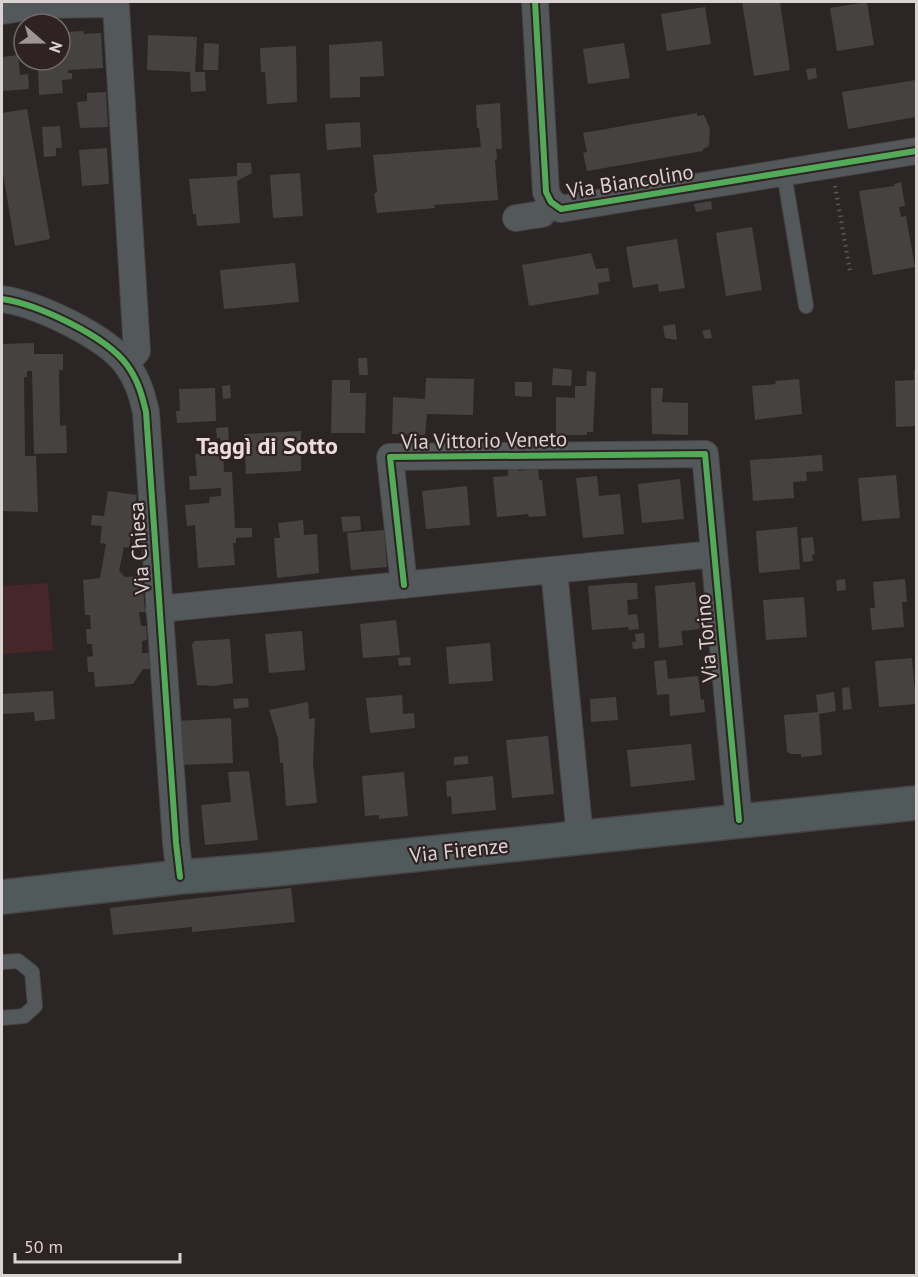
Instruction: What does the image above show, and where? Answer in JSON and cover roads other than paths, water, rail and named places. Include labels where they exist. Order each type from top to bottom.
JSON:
[{"type":"main road","name":"Via Firenze","points":[[2,897],[916,803]]},
{"type":"street","name":"Via Biancolino","points":[[535,2],[546,192],[551,202],[561,209],[821,167],[916,155]]},
{"type":"street","points":[[2,11],[41,5],[115,3],[137,351],[126,364]]},
{"type":"street","name":"Via Biancolino","points":[[516,218],[542,214],[551,202]]},
{"type":"street","name":"Via Chiesa","points":[[2,299],[12,300],[49,314],[87,332],[106,345],[126,364],[139,386],[146,412],[180,877]]},
{"type":"street","name":"Via Torino","points":[[705,454],[739,820]]},
{"type":"street","name":"Via Vittorio Veneto","points":[[404,585],[390,457],[705,454]]},
{"type":"street","points":[[159,609],[714,554]]},
{"type":"street","points":[[554,570],[580,837]]},
{"type":"lane","points":[[784,173],[806,306]]},
{"type":"lane","points":[[2,962],[18,961],[32,972],[35,1006],[24,1016],[2,1018]]},
{"type":"district","name":"Taggì di Sotto","points":[[267,445]]}]
